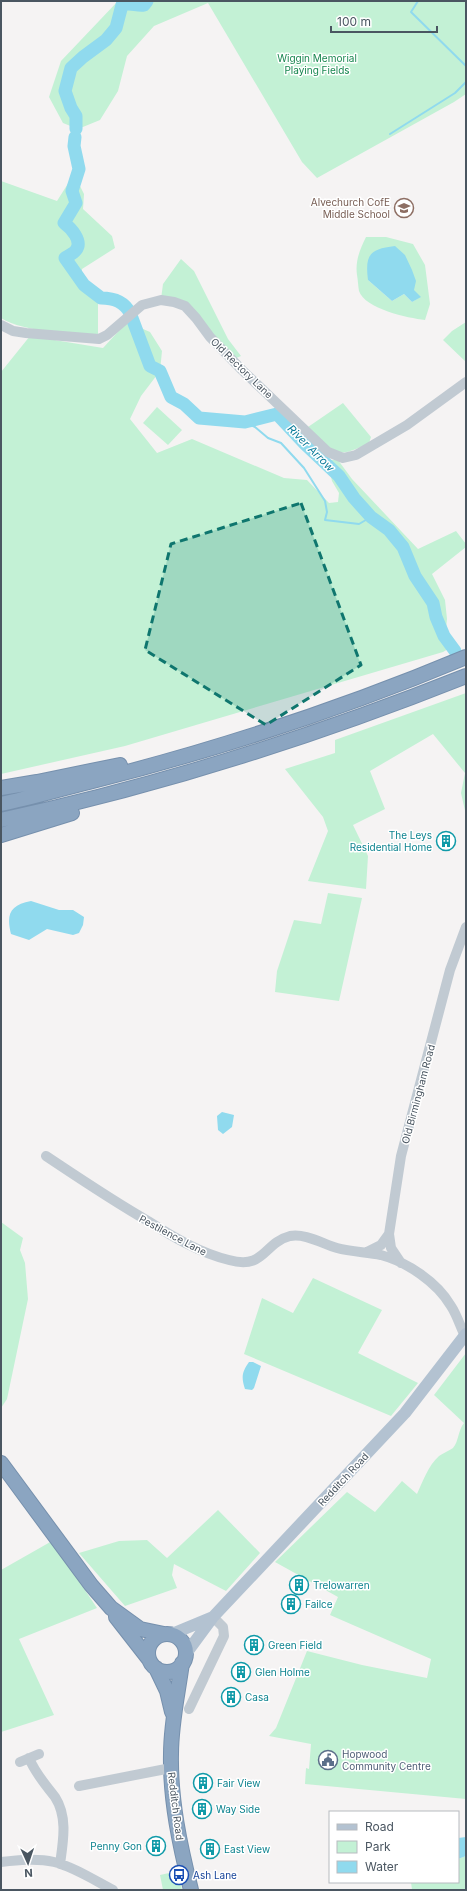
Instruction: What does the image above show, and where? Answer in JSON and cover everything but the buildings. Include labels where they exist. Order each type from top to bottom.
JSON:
[{"type":"highway","points":[[1,804],[205,751],[333,710],[466,657]]},
{"type":"highway","points":[[1,820],[122,792],[269,749],[460,678]]},
{"type":"highway","points":[[1,788],[149,759],[205,751]]},
{"type":"highway","points":[[1,835],[79,811],[122,792]]},
{"type":"highway","points":[[1,1463],[91,1585],[111,1608],[140,1629],[168,1634],[180,1639],[185,1647],[184,1659],[178,1668],[170,1671],[163,1671],[152,1663],[148,1651],[151,1641],[157,1636],[168,1634]]},
{"type":"highway","name":"Redditch Road","points":[[111,1608],[118,1622],[152,1663],[167,1691],[174,1720]]},
{"type":"highway","name":"Redditch Road","points":[[184,1659],[174,1720],[171,1768],[173,1798],[178,1832],[192,1890]]},
{"type":"main road","name":"Redditch Road","points":[[184,1659],[213,1617],[405,1413],[465,1335]]},
{"type":"main road","name":"Redditch Road","points":[[168,1634],[213,1617]]},
{"type":"street","name":"Old Rectory Lane","points":[[1,325],[14,331],[26,333],[99,339],[107,335],[142,305],[161,300],[179,303],[189,309],[210,336],[231,359],[328,452],[343,458],[356,455],[393,434],[421,416],[466,382]]},
{"type":"street","name":"Old Birmingham Road","points":[[401,1262],[391,1248],[389,1234],[401,1156],[450,970],[466,927]]},
{"type":"street","name":"Pestilence Lane","points":[[46,1156],[160,1229],[189,1245],[227,1260],[245,1263],[252,1262],[284,1238],[292,1236],[310,1239],[338,1248],[368,1252],[401,1262]]},
{"type":"street","points":[[368,1252],[381,1245],[389,1234]]},
{"type":"street","points":[[401,1262],[424,1278],[444,1296],[452,1306],[465,1335]]},
{"type":"street","points":[[188,1709],[224,1636],[223,1627],[213,1617]]},
{"type":"street","points":[[39,1754],[25,1760],[33,1768],[59,1805],[63,1821],[64,1835],[60,1864]]},
{"type":"street","points":[[79,1786],[171,1768]]},
{"type":"street","points":[[1,1862],[36,1860],[60,1864],[113,1890]]},
{"type":"highlighted area","points":[[301,503],[361,665],[266,725],[145,650],[171,544]]},
{"type":"green space","name":"Wiggin Memorial Playing Fields","points":[[118,1],[466,1],[466,94],[317,178],[302,162],[208,3],[154,26],[127,56],[118,91],[100,120],[78,129],[63,123],[49,97],[61,61]]},
{"type":"green space","points":[[74,174],[84,194],[83,209],[112,236],[115,248],[82,269],[82,277],[98,299],[98,335],[22,327],[1,318],[1,181],[57,201]]},
{"type":"green space","points":[[366,237],[386,237],[413,244],[425,265],[430,304],[425,320],[388,312],[369,303],[363,297],[359,291],[357,265],[358,255]],"holes":[[[368,280],[420,297],[412,302],[404,294],[392,301]]]},
{"type":"green space","points":[[181,259],[194,271],[228,339],[241,356],[234,359],[191,309],[161,299],[163,284]]},
{"type":"green space","points":[[127,322],[150,332],[162,351],[160,371],[141,396],[130,419],[157,453],[192,439],[284,478],[307,480],[329,503],[338,502],[339,493],[332,481],[327,460],[338,460],[352,479],[418,549],[456,531],[466,544],[466,547],[432,574],[445,600],[447,619],[446,629],[455,645],[443,652],[125,746],[1,774],[1,372],[30,336],[103,348]]},
{"type":"green space","points":[[466,322],[466,362],[443,340],[452,331]]},
{"type":"green space","points":[[343,403],[371,437],[369,443],[357,449],[340,453],[334,452],[329,448],[308,427]]},
{"type":"green space","points":[[157,407],[182,430],[168,445],[143,423]]},
{"type":"green space","points":[[466,693],[466,815],[461,793],[465,773],[433,734],[370,771],[385,809],[353,825],[368,856],[366,889],[308,881],[328,831],[323,817],[285,769],[335,753],[335,740]]},
{"type":"green space","points":[[328,893],[362,898],[339,1001],[275,992],[277,971],[294,920],[321,924]]},
{"type":"green space","points":[[1,1222],[23,1238],[20,1250],[25,1263],[28,1299],[7,1399],[1,1408]]},
{"type":"green space","points":[[313,1278],[382,1310],[358,1353],[418,1383],[391,1416],[244,1354],[262,1298],[293,1313]]},
{"type":"green space","points":[[466,1353],[466,1799],[305,1784],[306,1768],[309,1769],[311,1744],[269,1736],[276,1728],[307,1651],[362,1665],[427,1678],[431,1659],[330,1615],[338,1597],[275,1562],[347,1492],[375,1512],[402,1481],[417,1494],[426,1474],[435,1460],[455,1445],[464,1423],[434,1395]]},
{"type":"green space","points":[[218,1510],[260,1553],[226,1591],[174,1564],[172,1575],[177,1588],[125,1606],[79,1553],[119,1541],[147,1540],[167,1558]]},
{"type":"green space","points":[[52,1541],[97,1608],[19,1639],[54,1715],[1,1732],[1,1570]]},
{"type":"green space","points":[[466,1856],[466,1890],[412,1890],[411,1883],[459,1883],[459,1859]]},
{"type":"green space","points":[[178,1871],[182,1890],[163,1890],[160,1875]]},
{"type":"water","points":[[395,246],[405,255],[416,281],[414,290],[421,297],[412,302],[404,294],[392,301],[368,280],[368,259],[374,251]]},
{"type":"water","points":[[31,901],[59,910],[73,910],[84,917],[83,925],[79,933],[73,935],[47,929],[29,940],[11,934],[9,921],[11,912],[18,905]]},
{"type":"water","points":[[222,1112],[234,1115],[232,1127],[223,1134],[218,1130],[217,1116]]},
{"type":"water","points":[[249,1362],[253,1362],[261,1366],[252,1390],[245,1389],[243,1381],[243,1375]]},
{"type":"water","points":[[466,1837],[466,1856],[459,1859],[459,1838]]},
{"type":"waterway","name":"River Arrow","points":[[76,129],[76,116],[71,108],[65,91],[71,68],[106,40],[116,28],[122,5],[144,5],[147,1]]},
{"type":"waterway","points":[[418,1],[411,12],[466,66]]},
{"type":"waterway","points":[[390,134],[455,93],[466,82]]},
{"type":"waterway","name":"River Arrow","points":[[75,137],[74,146],[79,169],[72,191],[76,203],[64,223],[75,235],[78,246],[74,252],[65,258],[84,285],[101,298],[118,301],[125,306],[130,313]]},
{"type":"waterway","name":"River Arrow","points":[[132,318],[150,366],[160,371],[171,397],[184,404],[199,418],[245,422],[277,414],[305,444],[339,476],[354,498],[371,517],[389,530],[403,547],[415,576],[433,603],[436,617],[444,636],[455,651]]},
{"type":"waterway","points":[[245,422],[255,427],[268,438],[281,443],[304,468],[325,501],[327,512],[325,520],[359,524],[371,517]]},
{"type":"place","name":"Alvechurch CofE Middle School","points":[[404,208]]},
{"type":"place","name":"The Leys Residential Home","points":[[446,841]]},
{"type":"place","name":"Trelowarren","points":[[299,1585]]},
{"type":"place","name":"Failce","points":[[291,1604]]},
{"type":"place","name":"Green Field","points":[[254,1645]]},
{"type":"place","name":"Glen Holme","points":[[241,1672]]},
{"type":"place","name":"Casa","points":[[231,1697]]},
{"type":"place","name":"Hopwood Community Centre","points":[[328,1760]]},
{"type":"place","name":"Fair View","points":[[203,1783]]},
{"type":"place","name":"Way Side","points":[[202,1809]]},
{"type":"place","name":"Penny Gon","points":[[156,1846]]},
{"type":"place","name":"East View","points":[[210,1849]]},
{"type":"place","name":"Ash Lane","points":[[179,1875]]}]
